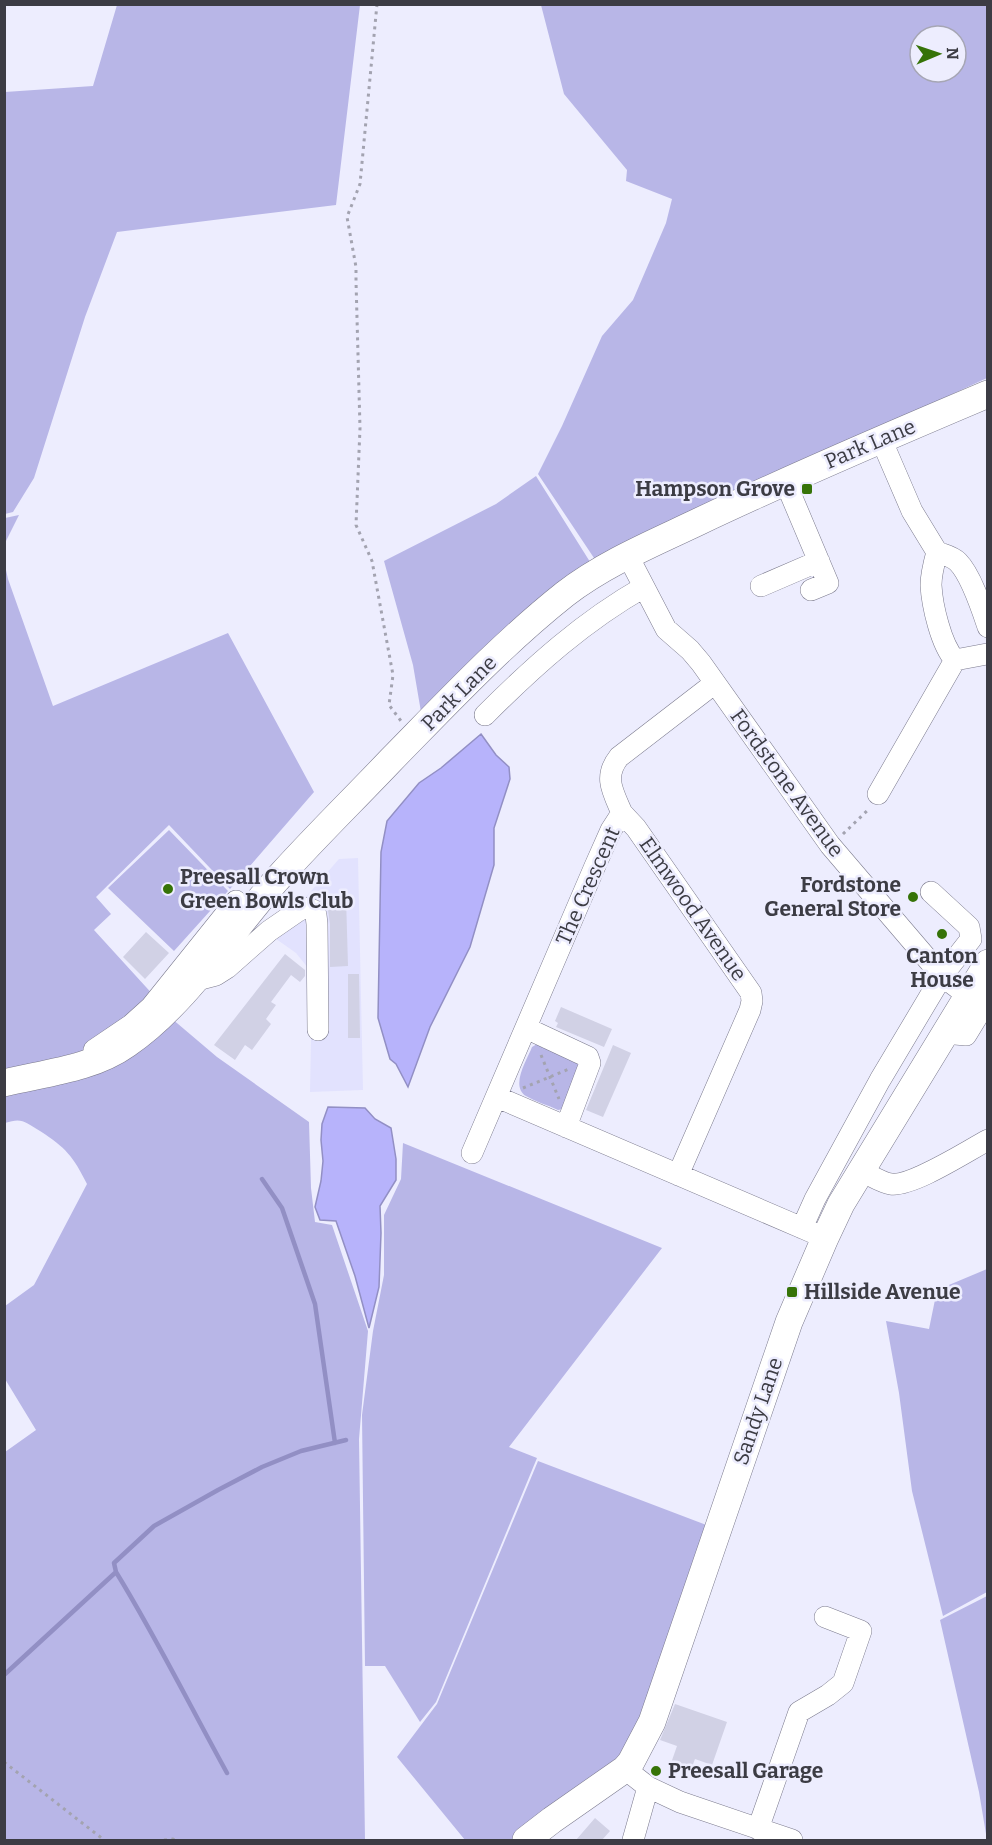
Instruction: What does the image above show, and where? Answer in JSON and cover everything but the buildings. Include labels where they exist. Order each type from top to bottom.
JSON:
[{"type":"main road","name":"Park Lane","points":[[4,1083],[104,1057],[127,1045],[158,1019],[193,981],[279,877],[469,681],[528,626],[590,577],[628,556],[785,481],[987,394]]},
{"type":"main road","name":"Sandy Lane","points":[[526,1840],[625,1769],[631,1762],[652,1722],[789,1322],[813,1233],[841,1204],[944,1033],[977,997],[987,963]]},
{"type":"street","points":[[881,439],[912,511],[936,552],[931,586],[934,604],[948,653],[955,660]]},
{"type":"street","points":[[785,481],[828,583],[811,590]]},
{"type":"street","points":[[936,552],[950,556],[959,563],[977,596],[987,627]]},
{"type":"street","name":"Fordstone Avenue","points":[[628,556],[666,629],[690,650],[830,845],[942,976],[977,997]]},
{"type":"street","points":[[761,586],[819,561]]},
{"type":"street","name":"Park Lane","points":[[485,715],[530,670],[567,639],[644,587]]},
{"type":"street","points":[[878,794],[955,660],[987,654]]},
{"type":"street","name":"The Crescent","points":[[472,1153],[595,866],[611,830],[622,813],[610,778],[612,766],[619,757],[715,683]]},
{"type":"street","name":"Elmwood Avenue","points":[[622,813],[636,828],[751,993],[750,1010],[678,1175]]},
{"type":"street","name":"Sandy Lane","points":[[813,1233],[815,1199],[880,1080],[942,976],[968,944],[971,932],[969,927],[931,892]]},
{"type":"street","points":[[82,1064],[92,1051],[131,1025],[151,1007],[236,901]]},
{"type":"street","points":[[193,981],[216,975],[227,968],[269,931],[298,911],[304,908],[313,910],[317,924],[318,1030]]},
{"type":"street","points":[[526,1028],[588,1057],[590,1064],[565,1118]]},
{"type":"street","points":[[497,1097],[565,1118],[678,1175],[813,1233]]},
{"type":"street","points":[[861,1171],[890,1184],[903,1183],[931,1171],[987,1140]]},
{"type":"street","points":[[758,1829],[800,1712],[843,1683],[861,1631],[825,1617]]},
{"type":"street","points":[[625,1769],[648,1787],[680,1802],[792,1840]]},
{"type":"street","points":[[633,1840],[648,1787]]},
{"type":"path","points":[[377,4],[360,184],[348,217],[356,267],[360,428],[356,525],[372,561],[393,675],[389,705]]},
{"type":"path","points":[[830,845],[868,811],[878,794]]},
{"type":"path","points":[[541,1055],[565,1118]]},
{"type":"path","points":[[521,1089],[571,1068]]},
{"type":"path","points":[[4,1762],[104,1840]]},
{"type":"path","points":[[165,1840],[175,1840]]},
{"type":"shaded area","points":[[117,5],[360,5],[336,205],[117,232],[85,317],[34,478],[13,512],[5,514],[5,92],[93,86]]},
{"type":"shaded area","points":[[541,5],[987,5],[987,378],[596,561],[538,474],[602,336],[633,300],[666,223],[672,199],[626,181],[627,170],[564,94]]},
{"type":"shaded area","points":[[536,476],[592,565],[421,712],[413,665],[384,561],[496,504]]},
{"type":"shaded area","points":[[19,515],[5,543],[5,518]]},
{"type":"shaded area","points":[[4,561],[8,579],[53,706],[228,633],[314,792],[230,889],[169,825],[96,897],[111,914],[94,930],[156,998],[91,1048],[4,1075]]},
{"type":"shaded area","points":[[481,734],[496,755],[509,767],[510,779],[494,828],[494,865],[470,947],[430,1027],[408,1087],[396,1064],[390,1059],[378,1018],[381,852],[387,821],[419,783],[441,768]]},
{"type":"shaded area","name":"Preesall Crown Green Bowls Club","points":[[169,830],[228,891],[174,951],[108,888]]},
{"type":"shaded area","points":[[358,858],[363,1090],[310,1092],[312,989],[309,969],[296,953],[272,936],[339,859]]},
{"type":"shaded area","points":[[171,1018],[217,1057],[309,1122],[311,1188],[315,1222],[332,1225],[368,1331],[359,1439],[365,1840],[5,1840],[5,1452],[36,1430],[5,1379],[5,1306],[34,1285],[87,1184],[68,1153],[40,1131],[23,1121],[5,1123],[5,1090]]},
{"type":"shaded area","points":[[537,1044],[580,1060],[563,1109],[558,1110],[538,1102],[521,1092],[519,1086],[521,1073],[532,1047]]},
{"type":"shaded area","points":[[328,1107],[365,1108],[375,1119],[391,1128],[396,1159],[396,1180],[380,1206],[379,1287],[369,1328],[355,1276],[336,1221],[320,1220],[315,1207],[323,1161],[322,1124]]},
{"type":"shaded area","points":[[403,1143],[662,1248],[509,1447],[537,1458],[436,1702],[420,1722],[385,1666],[365,1666],[362,1415],[373,1331],[384,1275],[384,1215],[401,1179]]},
{"type":"shaded area","points":[[987,1269],[987,1592],[943,1616],[912,1491],[899,1393],[886,1321],[929,1329],[937,1290]]},
{"type":"shaded area","points":[[538,1461],[709,1526],[643,1713],[619,1756],[516,1840],[465,1840],[397,1757],[437,1704]]},
{"type":"shaded area","points":[[987,1596],[988,1840],[940,1620]]},
{"type":"waterway","points":[[262,1179],[282,1208],[315,1304],[335,1443]]},
{"type":"waterway","points":[[4,1675],[116,1572],[114,1563],[154,1526],[262,1467],[301,1451],[346,1440]]},
{"type":"waterway","points":[[116,1572],[159,1646],[227,1773]]},
{"type":"place","name":"Hampson Grove","points":[[807,489]]},
{"type":"place","name":"Preesall Crown Green Bowls Club","points":[[168,889]]},
{"type":"place","name":"Fordstone General Store","points":[[913,897]]},
{"type":"place","name":"Canton House","points":[[942,934]]},
{"type":"place","name":"Hillside Avenue","points":[[792,1292]]},
{"type":"place","name":"Preesall Garage","points":[[656,1771]]}]
